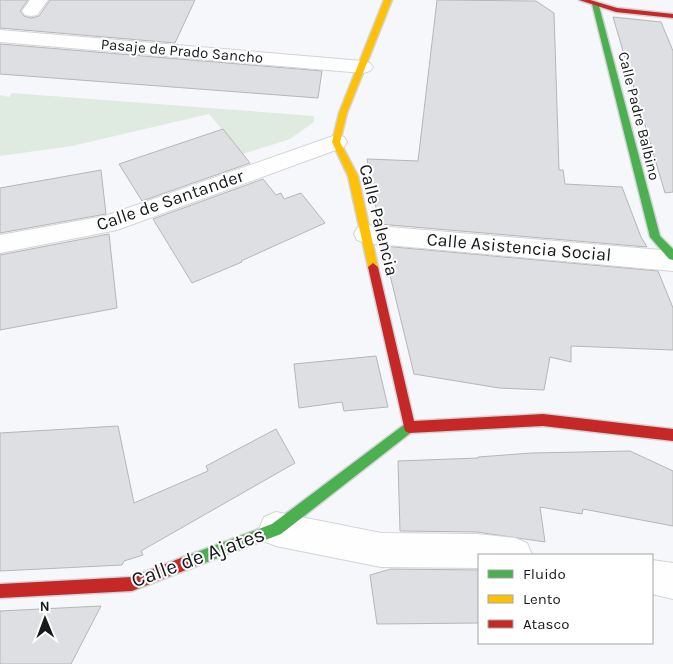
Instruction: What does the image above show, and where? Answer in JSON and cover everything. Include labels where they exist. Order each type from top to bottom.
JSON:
[{"type":"street","points":[[336,142],[344,113],[388,0]]},
{"type":"street","points":[[583,0],[595,6],[628,12],[673,16]]},
{"type":"street","name":"Calle Padre Balbino","points":[[595,6],[655,238],[673,256]]},
{"type":"street","name":"Pasaje de Prado Sancho","points":[[0,36],[363,67]]},
{"type":"street","name":"Calle Palencia","points":[[336,142],[353,176],[409,427]]},
{"type":"street","name":"Calle de Santander","points":[[0,244],[108,224],[336,142]]},
{"type":"street","name":"Calle Asistencia Social","points":[[366,234],[673,261]]},
{"type":"street","points":[[409,427],[543,420],[673,435]]},
{"type":"street","name":"Calle de Ajates","points":[[0,591],[132,584],[276,529],[409,427]]},
{"type":"street","name":"Calle de Ajates","points":[[276,529],[381,550],[477,551],[506,554]]},
{"type":"street","points":[[653,577],[673,581]]},
{"type":"shaded area","points":[[12,93],[314,116],[314,122],[290,139],[243,154],[209,114],[72,146],[0,156],[0,95],[9,97]]},
{"type":"building","points":[[0,0],[28,0],[20,11],[24,16],[31,18],[39,16],[50,0],[195,0],[175,43],[0,28]]},
{"type":"building","points":[[437,0],[536,1],[554,13],[559,170],[563,170],[565,184],[622,187],[641,237],[647,247],[379,224],[367,159],[418,161]]},
{"type":"building","points":[[613,17],[661,22],[673,51],[673,192],[665,193]]},
{"type":"building","points":[[0,44],[322,71],[318,98],[0,74]]},
{"type":"building","points":[[223,129],[250,163],[142,201],[119,164]]},
{"type":"building","points":[[101,170],[106,214],[0,233],[0,188]]},
{"type":"building","points":[[263,179],[276,195],[281,193],[284,199],[301,193],[325,223],[192,283],[153,219]]},
{"type":"building","points":[[109,234],[117,308],[0,330],[0,255]]},
{"type":"building","points":[[383,246],[658,271],[673,308],[673,350],[571,346],[571,362],[550,357],[544,390],[499,388],[414,374]]},
{"type":"building","points":[[376,356],[388,407],[344,411],[342,402],[299,408],[294,364]]},
{"type":"building","points":[[118,426],[134,503],[208,471],[206,466],[276,429],[295,463],[141,551],[143,555],[124,561],[122,565],[0,571],[0,433]]},
{"type":"building","points":[[630,451],[673,471],[673,526],[583,509],[582,514],[540,507],[545,542],[477,532],[400,531],[398,461],[478,458],[532,453]]},
{"type":"building","points":[[391,569],[478,570],[478,623],[377,624],[370,575]]},
{"type":"building","points":[[101,606],[71,664],[0,664],[0,611]]},
{"type":"traffic: fast","points":[[595,6],[655,237],[673,256]]},
{"type":"traffic: fast","points":[[186,563],[276,529],[409,427]]},
{"type":"traffic: slow","points":[[373,267],[353,176],[336,142],[343,113],[388,0]]},
{"type":"traffic: jam","points":[[583,0],[616,10],[673,16]]},
{"type":"traffic: jam","points":[[373,267],[409,427]]},
{"type":"traffic: jam","points":[[409,427],[543,420],[673,435]]},
{"type":"traffic: jam","points":[[0,591],[132,584],[186,563]]}]
